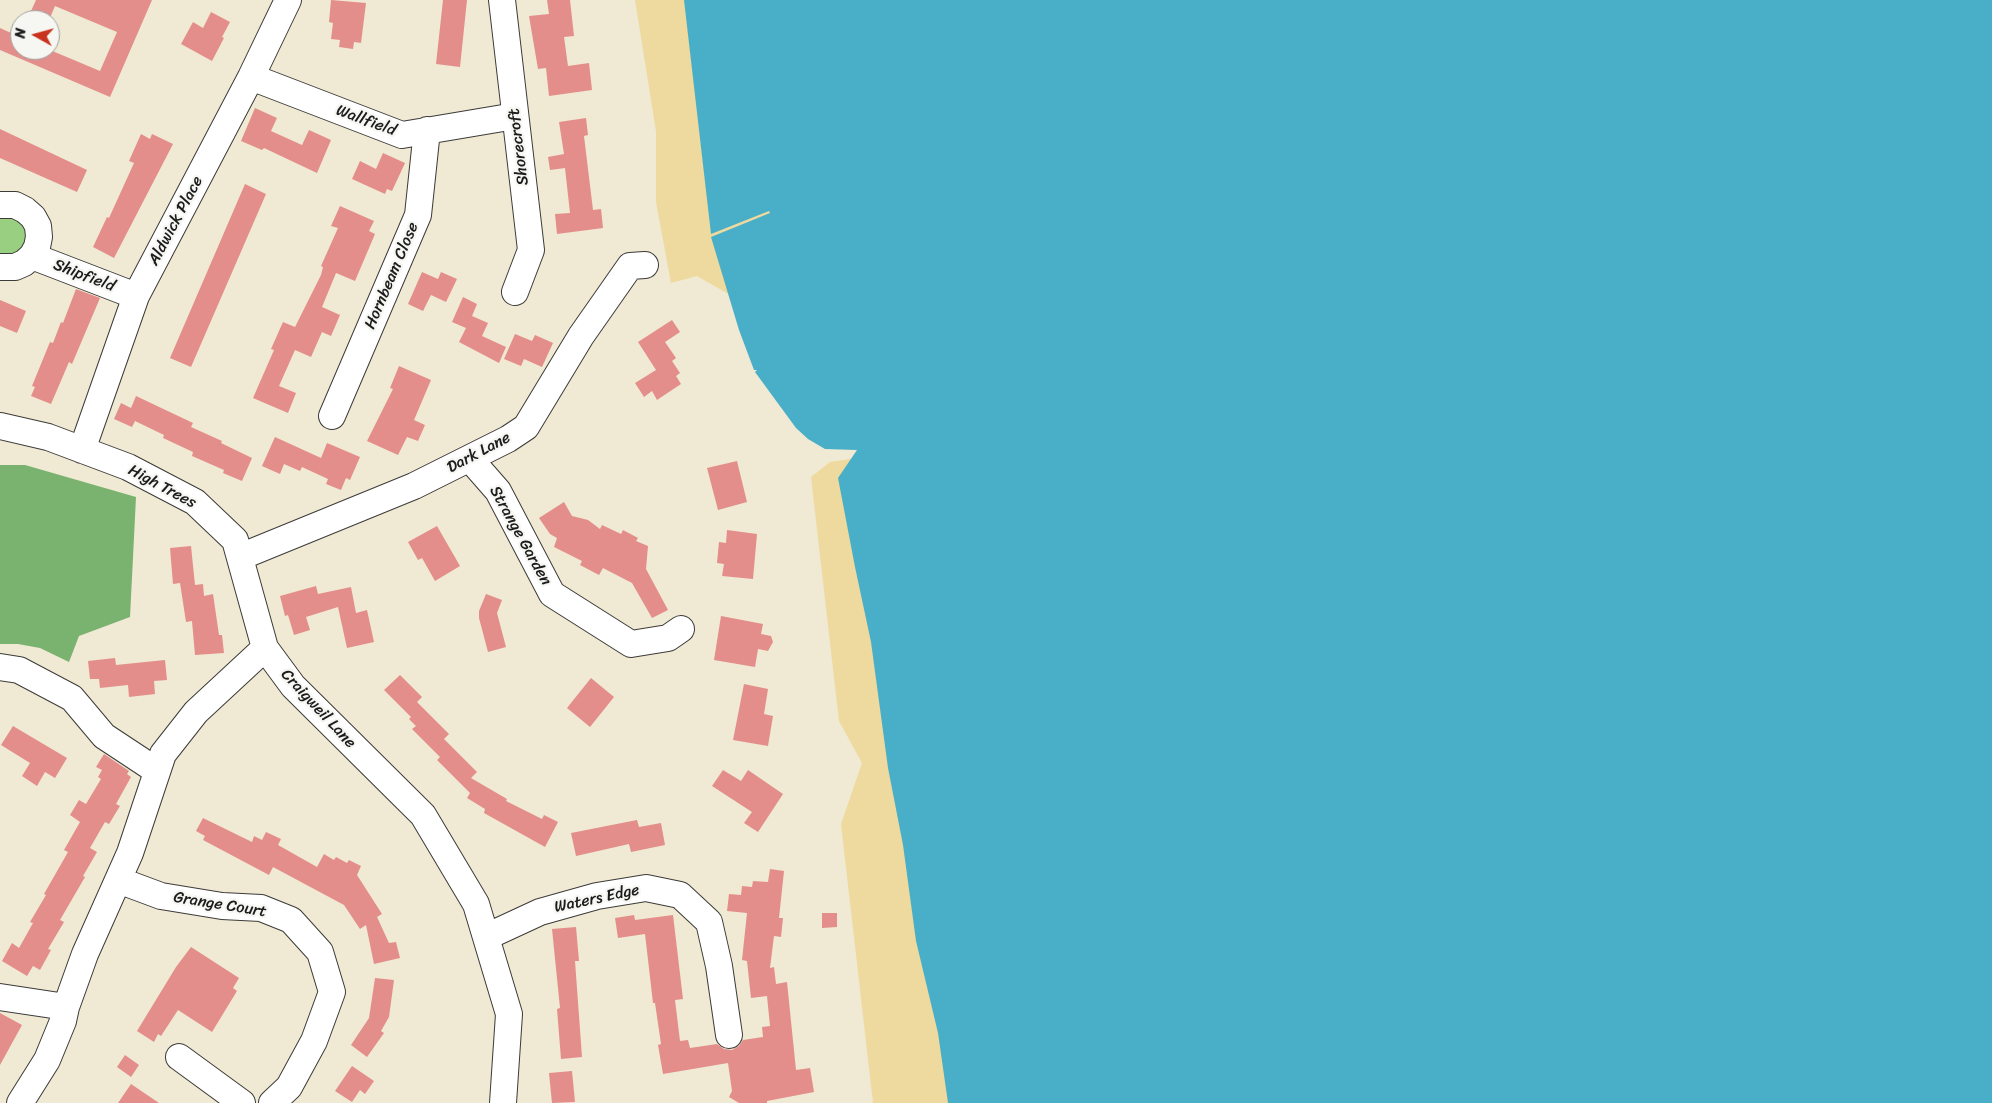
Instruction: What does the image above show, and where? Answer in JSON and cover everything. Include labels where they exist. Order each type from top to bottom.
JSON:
[{"type":"street","name":"Aldwick Place","points":[[82,450],[136,296],[251,77],[288,0]]},
{"type":"street","name":"Shorecroft","points":[[502,0],[531,250],[515,292]]},
{"type":"street","name":"Wallfield","points":[[251,77],[402,135],[515,116]]},
{"type":"street","name":"Hornbeam Close","points":[[332,416],[418,215],[427,130]]},
{"type":"street","name":"Shipfield","points":[[0,205],[15,205],[25,210],[33,217],[38,226],[39,237],[37,247],[32,256],[24,263],[14,267],[0,267]]},
{"type":"street","name":"Shipfield","points":[[32,256],[136,296]]},
{"type":"street","name":"Dark Lane","points":[[240,557],[414,486],[508,439],[526,427],[581,336],[630,266],[645,265]]},
{"type":"street","name":"High Trees","points":[[0,426],[48,437],[128,467],[195,502],[235,540],[265,648]]},
{"type":"street","name":"Strange Garden","points":[[470,459],[498,491],[552,594],[631,644],[668,638],[681,629]]},
{"type":"street","points":[[20,1103],[47,1060],[63,1021],[66,1007],[85,954],[130,853],[163,754],[196,712],[265,648]]},
{"type":"street","name":"Craigweil Lane","points":[[265,648],[293,686],[423,815],[476,904],[509,1014],[503,1103]]},
{"type":"street","points":[[0,667],[19,670],[72,698],[104,736],[157,772]]},
{"type":"street","name":"Grange Court","points":[[118,880],[161,896],[222,906],[261,908],[291,920],[320,952],[332,992],[314,1041],[289,1087],[272,1103]]},
{"type":"street","name":"Waters Edge","points":[[486,937],[540,912],[597,896],[646,888],[680,895],[709,922],[719,966],[729,1034]]},
{"type":"street","points":[[0,997],[66,1007]]},
{"type":"street","points":[[180,1057],[242,1103]]},
{"type":"green space","points":[[0,210],[23,215],[31,247],[0,262]]},
{"type":"green space","points":[[0,465],[25,465],[136,497],[130,617],[79,636],[69,662],[40,648],[18,644],[0,644]]},
{"type":"sand","points":[[635,0],[804,0],[1028,1103],[873,1103],[841,824],[862,763],[839,721],[811,477],[830,462],[891,453],[737,299],[697,276],[671,283],[656,202],[656,131]]},
{"type":"water","points":[[684,0],[1992,0],[1992,1103],[948,1103],[938,1033],[916,941],[903,845],[888,768],[871,642],[838,478],[857,450],[825,449],[808,439],[796,428],[755,372],[757,370],[754,370],[739,330],[711,237],[770,213],[769,211],[711,234]]},
{"type":"building","points":[[36,0],[152,0],[110,97],[23,60],[60,60],[60,54],[100,71],[117,32],[55,6],[53,10],[32,10]]},
{"type":"building","points":[[331,0],[366,3],[361,43],[354,42],[353,49],[339,47],[340,40],[331,39],[333,23],[329,22]]},
{"type":"building","points":[[443,0],[467,0],[460,67],[436,64]]},
{"type":"building","points":[[547,0],[570,0],[574,36],[564,37],[568,66],[589,63],[592,90],[549,96],[546,68],[538,69],[529,16],[549,14]]},
{"type":"building","points":[[211,12],[230,22],[212,61],[181,44],[193,22],[203,28]]},
{"type":"building","points":[[0,28],[10,32],[10,54],[0,50]]},
{"type":"building","points":[[255,108],[277,118],[271,131],[302,145],[309,130],[331,140],[317,173],[264,148],[262,150],[241,141]]},
{"type":"building","points":[[586,118],[588,135],[584,136],[593,210],[601,209],[603,228],[557,234],[555,214],[570,213],[565,168],[550,170],[548,157],[564,154],[559,122]]},
{"type":"building","points":[[0,129],[87,170],[77,192],[0,158]]},
{"type":"building","points":[[141,134],[150,139],[152,134],[173,144],[114,258],[93,247],[107,217],[109,218],[134,163],[129,161]]},
{"type":"building","points":[[383,153],[405,163],[392,191],[387,189],[385,194],[352,179],[360,161],[376,169]]},
{"type":"building","points":[[245,184],[266,194],[191,367],[170,358]]},
{"type":"building","points":[[340,206],[374,221],[369,231],[375,234],[355,281],[336,273],[322,307],[340,315],[331,336],[322,332],[311,357],[295,350],[279,386],[296,393],[288,413],[253,398],[274,350],[271,349],[283,322],[295,327],[321,275],[323,267],[321,266],[338,228],[331,226]]},
{"type":"building","points":[[422,272],[438,279],[441,272],[457,279],[446,302],[431,295],[423,311],[408,304]]},
{"type":"building","points":[[76,289],[100,298],[72,364],[69,362],[51,404],[31,396],[35,387],[32,386],[50,342],[53,343],[61,322],[63,323]]},
{"type":"building","points":[[463,297],[477,304],[472,316],[488,323],[482,336],[506,347],[499,363],[459,342],[466,328],[452,322]]},
{"type":"building","points":[[0,300],[26,311],[17,333],[0,326]]},
{"type":"building","points":[[672,320],[680,332],[665,342],[676,358],[672,361],[680,373],[676,376],[681,384],[657,400],[652,391],[644,397],[635,383],[656,370],[638,342]]},
{"type":"building","points":[[515,334],[532,341],[535,335],[553,343],[542,367],[524,359],[521,366],[504,359]]},
{"type":"building","points":[[399,366],[431,380],[414,420],[425,425],[418,441],[407,437],[398,455],[367,441],[393,389],[390,388]]},
{"type":"building","points":[[136,396],[193,423],[191,427],[222,441],[221,443],[252,458],[242,481],[223,473],[224,470],[192,456],[193,452],[163,438],[164,435],[135,421],[132,427],[114,419],[121,403],[131,408]]},
{"type":"building","points":[[275,437],[321,458],[327,443],[360,457],[350,480],[346,478],[341,490],[326,484],[328,479],[302,467],[300,471],[284,464],[280,474],[262,466]]},
{"type":"building","points":[[737,461],[747,502],[718,510],[707,468]]},
{"type":"building","points":[[564,502],[572,516],[588,520],[600,529],[602,525],[621,534],[623,530],[638,538],[636,541],[648,546],[646,569],[668,610],[652,618],[632,583],[603,568],[599,575],[580,565],[582,561],[554,547],[557,538],[550,534],[539,518]]},
{"type":"building","points":[[437,526],[460,566],[435,581],[422,558],[418,560],[408,542]]},
{"type":"building","points":[[727,530],[757,534],[753,579],[722,576],[724,564],[717,563],[719,542],[726,543]]},
{"type":"building","points":[[191,546],[195,585],[203,584],[204,596],[213,594],[219,635],[222,635],[224,653],[195,655],[192,621],[186,622],[180,583],[173,584],[170,548]]},
{"type":"building","points":[[316,586],[318,594],[351,587],[356,613],[367,610],[374,642],[347,648],[338,607],[306,617],[310,630],[294,635],[288,615],[285,616],[280,596]]},
{"type":"building","points":[[486,594],[502,600],[497,613],[506,647],[488,652],[479,618],[479,611]]},
{"type":"building","points":[[721,616],[763,624],[761,634],[771,636],[773,642],[768,651],[758,649],[755,667],[714,660]]},
{"type":"building","points":[[115,658],[116,665],[165,660],[167,680],[154,681],[155,694],[129,697],[128,685],[100,688],[99,679],[90,679],[88,661]]},
{"type":"building","points":[[400,675],[422,697],[417,702],[449,734],[444,739],[477,772],[471,778],[507,799],[506,801],[542,819],[544,815],[558,822],[545,847],[484,813],[485,809],[467,798],[470,793],[437,760],[440,757],[412,729],[416,726],[409,719],[411,717],[384,690]]},
{"type":"building","points":[[591,678],[614,697],[590,727],[567,708]]},
{"type":"building","points":[[744,684],[768,689],[764,714],[773,716],[768,746],[733,740]]},
{"type":"building","points":[[13,726],[67,758],[55,778],[45,772],[37,786],[22,776],[30,763],[1,745]]},
{"type":"building","points":[[104,754],[129,771],[127,774],[131,777],[116,804],[120,806],[109,824],[105,822],[90,848],[97,852],[60,920],[64,922],[48,949],[51,950],[40,970],[33,966],[27,976],[2,961],[12,943],[19,948],[33,923],[30,922],[46,895],[44,894],[68,852],[64,850],[80,822],[70,815],[79,800],[86,804],[101,779],[98,777],[102,770],[96,767]]},
{"type":"building","points":[[723,770],[741,781],[748,770],[783,794],[758,832],[744,823],[752,812],[712,786]]},
{"type":"building","points":[[203,818],[252,842],[254,836],[262,840],[266,832],[281,839],[278,845],[317,867],[324,854],[334,860],[336,857],[347,863],[349,860],[361,866],[357,875],[382,914],[377,917],[389,943],[396,942],[400,958],[374,964],[366,925],[360,929],[344,905],[273,867],[269,875],[203,840],[205,836],[196,831]]},
{"type":"building","points":[[637,820],[639,827],[661,823],[665,845],[631,852],[629,844],[576,856],[571,833]]},
{"type":"building","points":[[770,869],[784,871],[779,918],[783,918],[781,937],[774,936],[770,968],[774,967],[776,984],[787,982],[796,1070],[810,1068],[814,1092],[767,1101],[767,1103],[739,1103],[729,1097],[732,1091],[728,1063],[663,1074],[658,1045],[661,1044],[655,1003],[653,1003],[645,934],[618,938],[615,918],[634,915],[635,920],[673,915],[683,999],[675,1000],[680,1041],[688,1040],[690,1048],[717,1044],[724,1049],[732,1050],[739,1046],[743,1040],[763,1037],[762,1027],[770,1026],[767,996],[751,998],[747,961],[742,960],[747,913],[727,911],[729,894],[741,895],[742,886],[752,887],[753,881],[768,882]]},
{"type":"building","points":[[822,913],[837,913],[837,927],[822,928]]},
{"type":"building","points":[[576,927],[579,961],[575,961],[582,1057],[561,1059],[557,1009],[560,1008],[552,929]]},
{"type":"building","points":[[191,947],[239,978],[233,988],[237,991],[212,1032],[178,1010],[161,1036],[158,1034],[154,1042],[137,1031],[176,967]]},
{"type":"building","points":[[375,978],[394,980],[389,1017],[381,1031],[384,1033],[367,1057],[351,1045],[369,1018]]},
{"type":"building","points":[[0,1013],[22,1025],[0,1065]]},
{"type":"building","points":[[125,1055],[139,1065],[131,1077],[117,1067]]},
{"type":"building","points":[[352,1066],[374,1081],[365,1094],[360,1090],[352,1102],[335,1091]]},
{"type":"building","points":[[572,1071],[575,1102],[552,1103],[549,1073]]},
{"type":"building","points":[[131,1084],[159,1103],[118,1103]]}]
